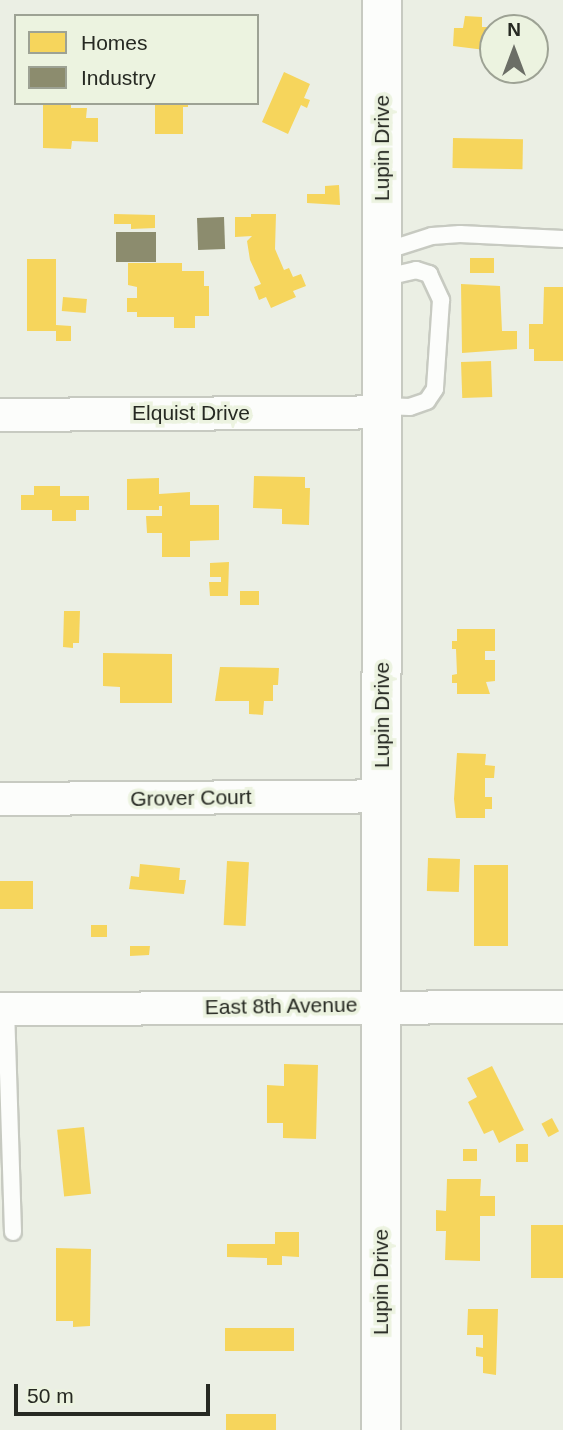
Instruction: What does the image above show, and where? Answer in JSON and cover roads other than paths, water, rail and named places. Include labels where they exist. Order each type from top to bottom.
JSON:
[{"type":"street","name":"Lupin Drive","points":[[381,1430],[382,0]]},
{"type":"street","name":"Elquist Drive","points":[[0,415],[382,409]]},
{"type":"street","name":"Grover Court","points":[[0,799],[382,796]]},
{"type":"street","name":"East 8th Avenue","points":[[3,1009],[563,1007]]},
{"type":"lane","points":[[382,265],[432,236],[460,234],[563,239]]},
{"type":"lane","points":[[382,265],[429,274],[442,300],[435,389],[427,401],[410,408],[382,409]]},
{"type":"lane","points":[[3,1009],[13,1232]]}]
